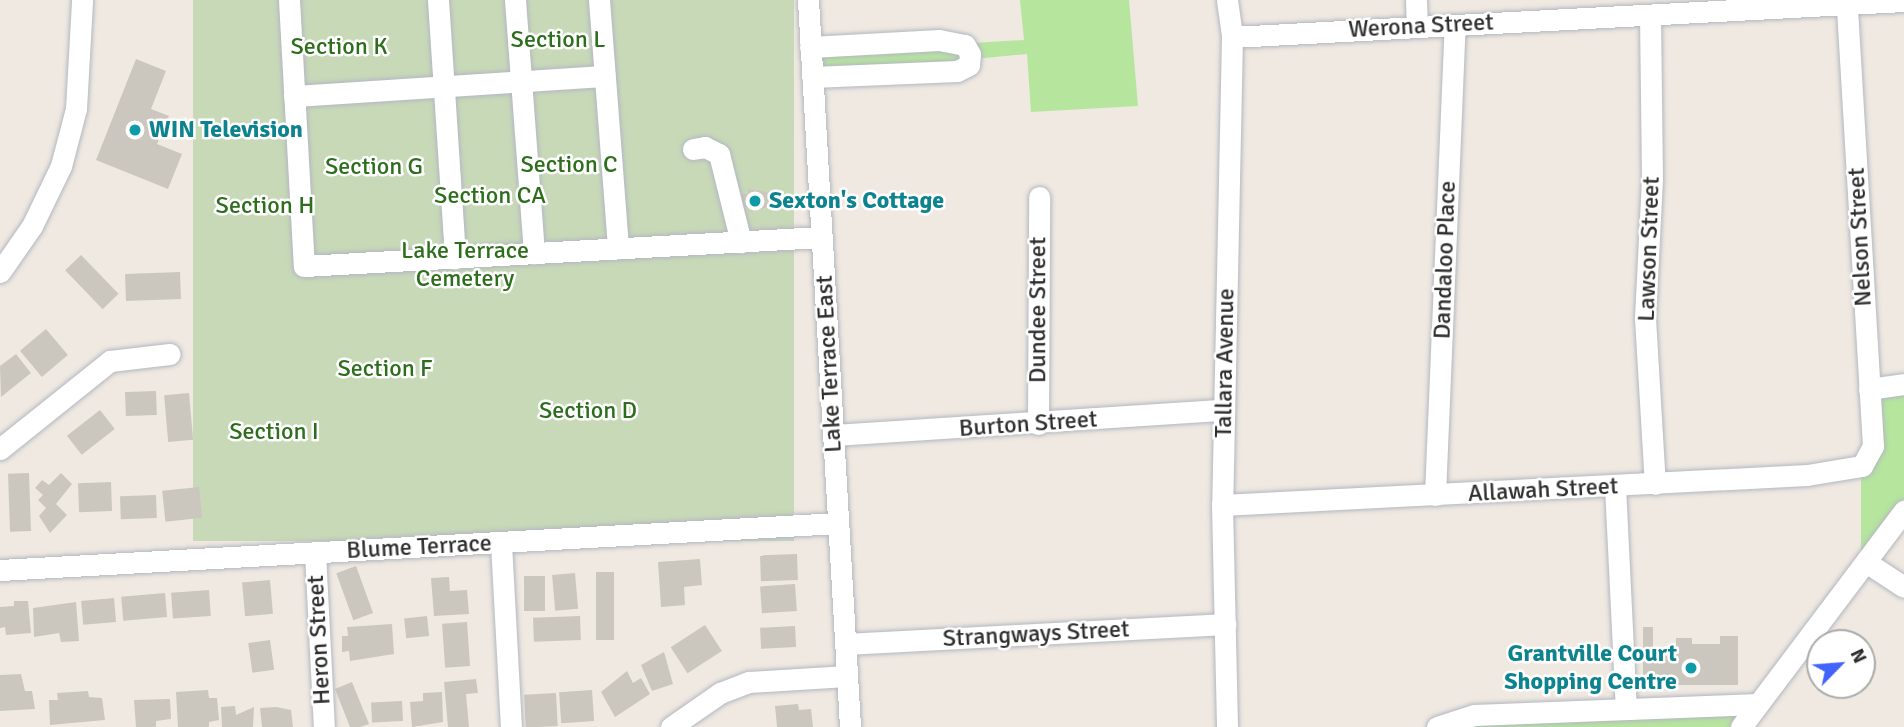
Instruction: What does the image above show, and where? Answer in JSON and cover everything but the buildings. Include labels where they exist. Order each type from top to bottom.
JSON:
[{"type":"street","points":[[0,272],[32,226],[61,166],[76,109],[82,0]]},
{"type":"street","points":[[289,0],[304,266],[821,237]]},
{"type":"street","points":[[438,0],[455,258]]},
{"type":"street","points":[[514,0],[534,253]]},
{"type":"street","points":[[599,0],[618,248]]},
{"type":"street","name":"Lake Terrace East","points":[[807,0],[850,727]]},
{"type":"street","name":"Tallara Avenue","points":[[1227,0],[1231,37],[1222,505],[1227,727]]},
{"type":"street","points":[[1416,0],[1417,27]]},
{"type":"street","name":"Werona Street","points":[[1231,37],[1455,25],[1616,7],[1650,15],[1904,1]]},
{"type":"street","name":"Nelson Street","points":[[1847,4],[1873,446],[1862,467]]},
{"type":"street","name":"Lawson Street","points":[[1650,15],[1652,179],[1645,318],[1655,484]]},
{"type":"street","name":"Dandaloo Place","points":[[1435,495],[1455,25]]},
{"type":"street","points":[[810,47],[939,40],[965,45],[970,54],[969,65],[957,71],[812,77]]},
{"type":"street","points":[[294,96],[604,76]]},
{"type":"street","points":[[693,149],[705,147],[719,154],[741,242]]},
{"type":"street","name":"Dundee Street","points":[[1038,424],[1039,197]]},
{"type":"street","points":[[0,449],[110,361],[170,354]]},
{"type":"street","points":[[1869,389],[1904,384]]},
{"type":"street","name":"Burton Street","points":[[833,436],[1224,410]]},
{"type":"street","name":"Allawah Street","points":[[1222,505],[1841,473],[1862,467]]},
{"type":"street","points":[[1615,486],[1626,708]]},
{"type":"street","points":[[1741,727],[1904,511]]},
{"type":"street","name":"Blume Terrace","points":[[0,570],[838,523]]},
{"type":"street","points":[[501,543],[511,727]]},
{"type":"street","name":"Heron Street","points":[[315,552],[324,727]]},
{"type":"street","points":[[1866,562],[1904,587]]},
{"type":"street","name":"Strangways Street","points":[[846,645],[1225,624]]},
{"type":"street","points":[[671,727],[720,693],[749,682],[847,676]]},
{"type":"street","points":[[1437,727],[1474,715],[1758,704]]},
{"type":"green space","name":"Lake Terrace Cemetery","points":[[193,0],[794,0],[794,541],[193,541]]},
{"type":"green space","points":[[1020,0],[1129,0],[1138,106],[1031,112],[1027,54],[974,59],[973,43],[1024,40]]},
{"type":"green space","points":[[952,44],[966,63],[815,73],[813,50]]},
{"type":"green space","points":[[1904,390],[1904,499],[1861,556],[1861,475],[1876,394]]},
{"type":"green space","points":[[1750,707],[1735,727],[1444,727]]},
{"type":"place","name":"WIN Television","points":[[135,130]]},
{"type":"place","name":"Sexton's Cottage","points":[[755,201]]},
{"type":"place","name":"Grantville Court Shopping Centre","points":[[1691,668]]},
{"type":"park label","name":"Section L","points":[[558,40]]},
{"type":"park label","name":"Section K","points":[[339,47]]},
{"type":"park label","name":"Section C","points":[[569,165]]},
{"type":"park label","name":"Section G","points":[[374,167]]},
{"type":"park label","name":"Section CA","points":[[490,196]]},
{"type":"park label","name":"Section H","points":[[265,206]]},
{"type":"park label","name":"Section F","points":[[385,369]]},
{"type":"park label","name":"Section D","points":[[588,411]]},
{"type":"park label","name":"Section I","points":[[274,432]]}]
